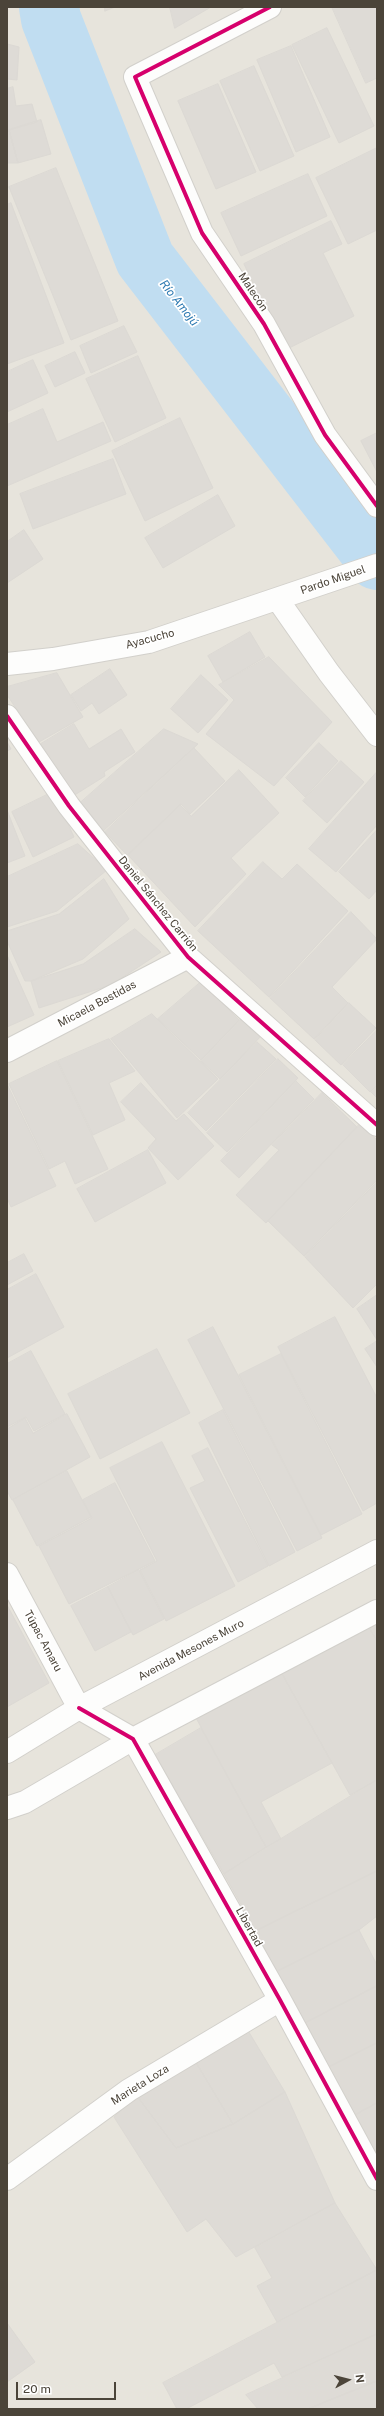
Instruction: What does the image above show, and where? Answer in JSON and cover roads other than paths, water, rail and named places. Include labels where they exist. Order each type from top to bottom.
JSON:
[{"type":"street","name":"Malecón","points":[[270,7],[135,77],[202,233],[264,324],[325,435],[377,506]]},
{"type":"street","name":"Pardo Miguel","points":[[284,597],[377,565]]},
{"type":"street","name":"Ayacucho","points":[[7,664],[53,659],[149,642],[284,597]]},
{"type":"street","points":[[284,597],[329,674],[377,735]]},
{"type":"street","name":"Daniel Sánchez Carrión","points":[[7,716],[69,806],[188,957],[377,1125]]},
{"type":"street","name":"Micaela Bastidas","points":[[7,1051],[188,957]]},
{"type":"street","name":"Avenida Mesones Muro","points":[[7,1752],[80,1708],[377,1551]]},
{"type":"street","name":"Túpac Amaru","points":[[7,1574],[80,1708]]},
{"type":"street","points":[[7,1808],[25,1802],[133,1739],[377,1611]]},
{"type":"street","points":[[80,1708],[133,1739]]},
{"type":"street","name":"Libertad","points":[[133,1739],[280,2000],[377,2179]]},
{"type":"street","name":"Marieta Loza","points":[[7,2179],[129,2090],[280,2000]]},
{"type":"waterway","name":"Río Amojú","points":[[49,7],[51,19],[145,259],[377,560]]}]
